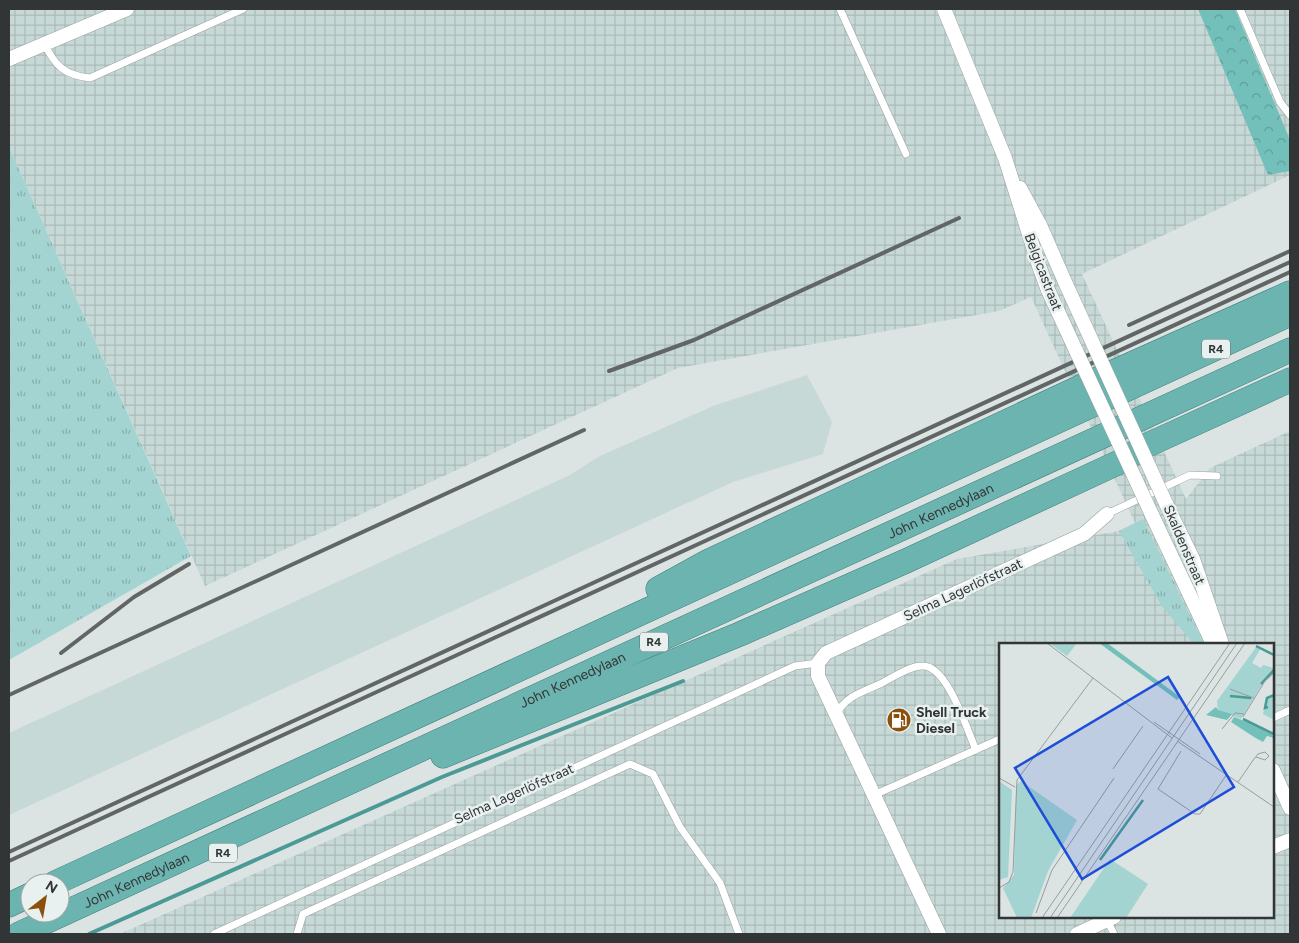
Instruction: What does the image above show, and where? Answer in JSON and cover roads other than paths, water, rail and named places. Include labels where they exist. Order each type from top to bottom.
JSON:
[{"type":"highway","points":[[1099,378],[1290,293]]},
{"type":"highway","name":"R4","points":[[70,877],[1290,314]]},
{"type":"highway","name":"John Kennedylaan","points":[[19,934],[1290,350]]},
{"type":"highway","name":"John Kennedylaan","points":[[48,934],[1290,364]]},
{"type":"highway","name":"R4","points":[[500,678],[596,622],[709,562],[1099,378]]},
{"type":"highway","points":[[400,774],[740,634],[906,561],[1290,380]]},
{"type":"street","points":[[9,59],[128,9]]},
{"type":"street","name":"Belgicastraat","points":[[944,9],[1005,158],[1048,290],[1099,378]]},
{"type":"street","name":"Belgicastraat","points":[[1005,158],[1040,224],[1065,282],[1099,378]]},
{"type":"street","points":[[1099,378],[1140,450]]},
{"type":"street","name":"Skaldenstraat","points":[[1140,450],[1193,559],[1222,643]]},
{"type":"street","name":"Skaldenstraat","points":[[1140,450],[1152,515],[1213,643]]},
{"type":"street","name":"Selma Lagerlöfstraat","points":[[818,663],[826,653],[1084,534],[1107,514]]},
{"type":"street","points":[[818,663],[818,676],[939,934]]},
{"type":"street","points":[[1274,772],[1290,808]]},
{"type":"street","points":[[1274,847],[1290,840]]},
{"type":"street","points":[[1076,934],[1111,918]]},
{"type":"lane","points":[[44,43],[52,60],[70,76],[90,78],[243,9]]},
{"type":"lane","points":[[840,9],[906,154]]},
{"type":"lane","points":[[1240,9],[1280,102],[1290,115]]},
{"type":"lane","points":[[1107,514],[1190,475],[1217,476]]},
{"type":"lane","name":"Selma Lagerlöfstraat","points":[[214,934],[795,666],[818,663]]},
{"type":"lane","points":[[837,716],[840,707],[864,690],[921,666],[932,667],[944,679],[976,750]]},
{"type":"lane","points":[[1274,718],[1290,710]]},
{"type":"lane","points":[[874,795],[999,739]]},
{"type":"lane","points":[[297,934],[303,914],[630,764],[653,774],[680,827],[720,883],[739,934]]},
{"type":"lane","points":[[1111,918],[1114,934]]},
{"type":"waterway","points":[[89,934],[442,777],[683,681]]},
{"type":"railway","points":[[609,371],[694,340],[959,218]]},
{"type":"railway","points":[[1129,325],[1290,251]]},
{"type":"railway","points":[[9,852],[1290,262]]},
{"type":"railway","points":[[9,861],[1290,272]]},
{"type":"railway","points":[[9,695],[584,430]]},
{"type":"railway","points":[[61,653],[134,597],[189,564]]},
{"type":"place","name":"Shell Truck Diesel","points":[[899,720]]}]
